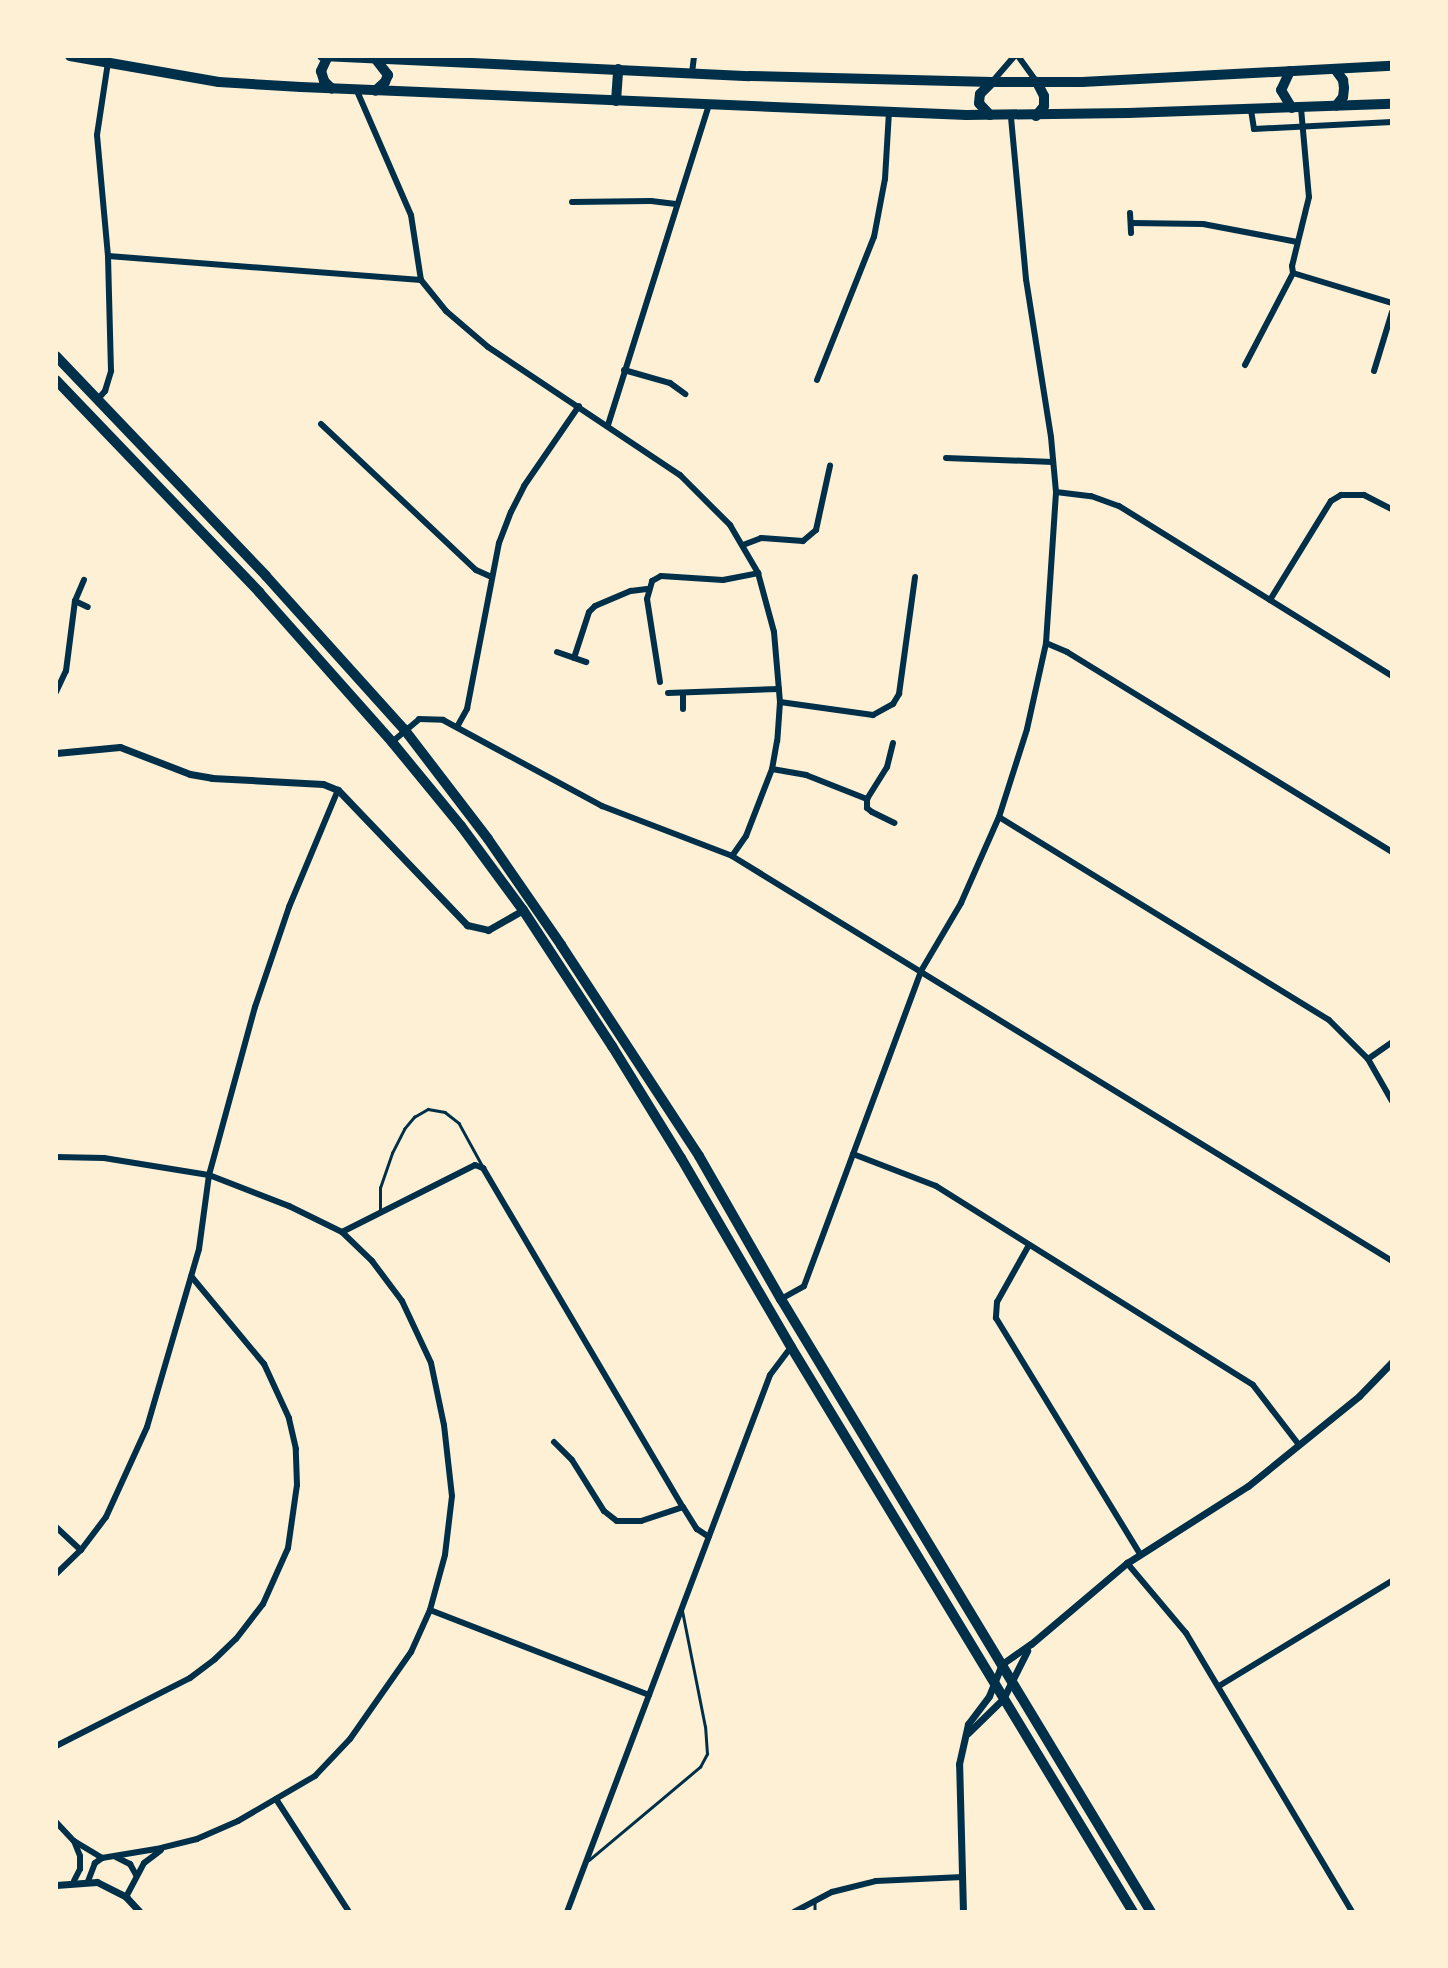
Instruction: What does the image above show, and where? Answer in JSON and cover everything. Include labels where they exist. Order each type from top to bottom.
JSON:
[{"type":"highway","points":[[70,56],[219,82],[357,91],[990,116],[1392,104]]},
{"type":"highway","points":[[322,56],[692,73],[992,82],[1392,66]]},
{"type":"highway","points":[[328,56],[321,71],[324,81],[332,89]]},
{"type":"highway","points":[[373,57],[386,68],[388,75],[375,91]]},
{"type":"highway","points":[[616,101],[618,69]]},
{"type":"highway","points":[[1335,69],[1343,80],[1344,88],[1343,97],[1336,106]]},
{"type":"highway","points":[[1290,71],[1282,90],[1297,108]]},
{"type":"highway","points":[[990,116],[979,103],[980,94],[992,82]]},
{"type":"highway","points":[[1036,116],[1044,106],[1037,82]]},
{"type":"highway","points":[[56,356],[266,576],[404,729],[488,839],[699,1156],[782,1299],[1152,1912]]},
{"type":"highway","points":[[56,380],[259,592],[392,742],[461,826],[523,910],[612,1046],[1133,1912]]},
{"type":"highway","points":[[86,411],[98,399]]},
{"type":"highway","points":[[523,910],[532,904]]},
{"type":"highway","points":[[782,1299],[791,1347]]},
{"type":"street","points":[[692,73],[694,56]]},
{"type":"street","points":[[992,82],[1017,56],[1037,82]]},
{"type":"street","points":[[98,399],[105,391],[111,371],[108,256],[97,135],[108,62]]},
{"type":"street","points":[[357,91],[411,215],[421,280],[446,311],[488,347],[680,475],[730,525],[758,573],[774,632],[780,702],[772,769],[746,836],[732,856]]},
{"type":"street","points":[[608,425],[709,104]]},
{"type":"street","points":[[1245,365],[1293,273],[1297,243],[1309,197],[1303,128],[1297,108]]},
{"type":"street","points":[[1251,110],[1254,129],[1392,122]]},
{"type":"street","points":[[817,380],[874,237],[885,179],[888,112]]},
{"type":"street","points":[[782,1299],[804,1286],[920,971],[961,904],[999,817],[1027,730],[1046,643],[1056,492],[1026,279],[1011,116]]},
{"type":"street","points":[[572,202],[651,201],[676,205]]},
{"type":"street","points":[[1130,213],[1131,233]]},
{"type":"street","points":[[1130,223],[1203,224],[1297,243]]},
{"type":"street","points":[[108,256],[421,280]]},
{"type":"street","points":[[1293,273],[1392,303]]},
{"type":"street","points":[[1374,371],[1392,312]]},
{"type":"street","points":[[624,370],[670,383],[685,394]]},
{"type":"street","points":[[457,727],[467,709],[499,543],[524,486],[579,406]]},
{"type":"street","points":[[321,424],[476,570],[492,577]]},
{"type":"street","points":[[946,458],[1053,462]]},
{"type":"street","points":[[743,545],[761,538],[803,541],[816,530],[830,466]]},
{"type":"street","points":[[1056,492],[1091,496],[1119,506],[1392,676]]},
{"type":"street","points":[[1270,600],[1331,502],[1341,495],[1364,495],[1392,509]]},
{"type":"street","points":[[660,682],[647,589],[652,581],[662,576],[703,581],[758,573]]},
{"type":"street","points":[[780,702],[873,715],[893,704],[899,694],[915,577]]},
{"type":"street","points":[[56,692],[66,671],[75,601],[84,580]]},
{"type":"street","points":[[574,658],[589,612],[595,606],[631,591],[647,589]]},
{"type":"street","points":[[75,601],[88,607]]},
{"type":"street","points":[[1046,643],[1067,652],[1392,852]]},
{"type":"street","points":[[557,652],[586,662]]},
{"type":"street","points":[[668,692],[779,689]]},
{"type":"street","points":[[683,693],[683,709]]},
{"type":"street","points":[[392,742],[404,729],[419,719],[431,717],[457,727],[602,806],[732,856],[1392,1261]]},
{"type":"street","points":[[893,743],[887,767],[867,799],[867,808],[895,823]]},
{"type":"street","points":[[56,753],[120,747],[190,774],[212,778],[323,784],[338,790],[467,925],[488,930],[523,910]]},
{"type":"street","points":[[772,769],[806,775],[867,799]]},
{"type":"street","points":[[56,1574],[81,1550],[106,1517],[133,1463],[147,1427],[200,1249],[209,1175],[255,1007],[289,907],[338,790]]},
{"type":"street","points":[[999,817],[1319,1013],[1368,1059],[1392,1101]]},
{"type":"street","points":[[1368,1059],[1392,1042]]},
{"type":"street","points":[[853,1154],[936,1186],[1253,1385],[1299,1445]]},
{"type":"street","points":[[56,1157],[104,1158],[209,1175],[289,1206],[342,1232],[372,1261],[402,1301],[431,1363],[444,1426],[452,1496],[445,1555],[430,1610],[411,1652],[350,1739],[315,1776],[238,1822],[197,1839],[162,1849],[102,1858],[95,1863],[88,1881]]},
{"type":"street","points":[[342,1232],[475,1165],[483,1168],[682,1507],[697,1529],[709,1537]]},
{"type":"street","points":[[1029,1245],[997,1302],[996,1318],[1140,1554]]},
{"type":"street","points":[[56,1746],[190,1678],[215,1659],[236,1639],[263,1604],[288,1548],[297,1485],[296,1449],[289,1418],[264,1364],[191,1276]]},
{"type":"street","points":[[567,1912],[770,1375],[791,1347]]},
{"type":"street","points":[[963,1912],[958,1773],[972,1715],[989,1696],[1002,1664],[1031,1644],[1127,1563],[1248,1486],[1359,1396],[1392,1362]]},
{"type":"street","points":[[554,1442],[572,1460],[604,1511],[617,1521],[641,1521],[682,1507]]},
{"type":"street","points":[[56,1527],[81,1550]]},
{"type":"street","points":[[1127,1563],[1179,1623],[1352,1912]]},
{"type":"street","points":[[1219,1686],[1392,1580]]},
{"type":"street","points":[[430,1610],[649,1695]]},
{"type":"street","points":[[968,1733],[1003,1699],[1011,1678],[1031,1644]]},
{"type":"street","points":[[276,1799],[349,1912]]},
{"type":"street","points":[[56,1822],[74,1841],[102,1858]]},
{"type":"street","points":[[74,1841],[80,1856],[80,1870],[75,1881]]},
{"type":"street","points":[[127,1897],[144,1863],[162,1849]]},
{"type":"street","points":[[114,1856],[130,1864],[136,1875]]},
{"type":"street","points":[[794,1912],[832,1892],[876,1881],[963,1877]]},
{"type":"street","points":[[56,1885],[88,1881],[107,1886],[127,1897],[140,1912]]},
{"type":"lane","points":[[380,1214],[380,1188],[392,1153],[414,1117],[428,1109],[445,1112],[459,1123],[483,1168]]},
{"type":"lane","points":[[587,1862],[700,1767],[707,1754],[705,1727],[682,1608]]},
{"type":"lane","points":[[815,1899],[815,1912]]}]
